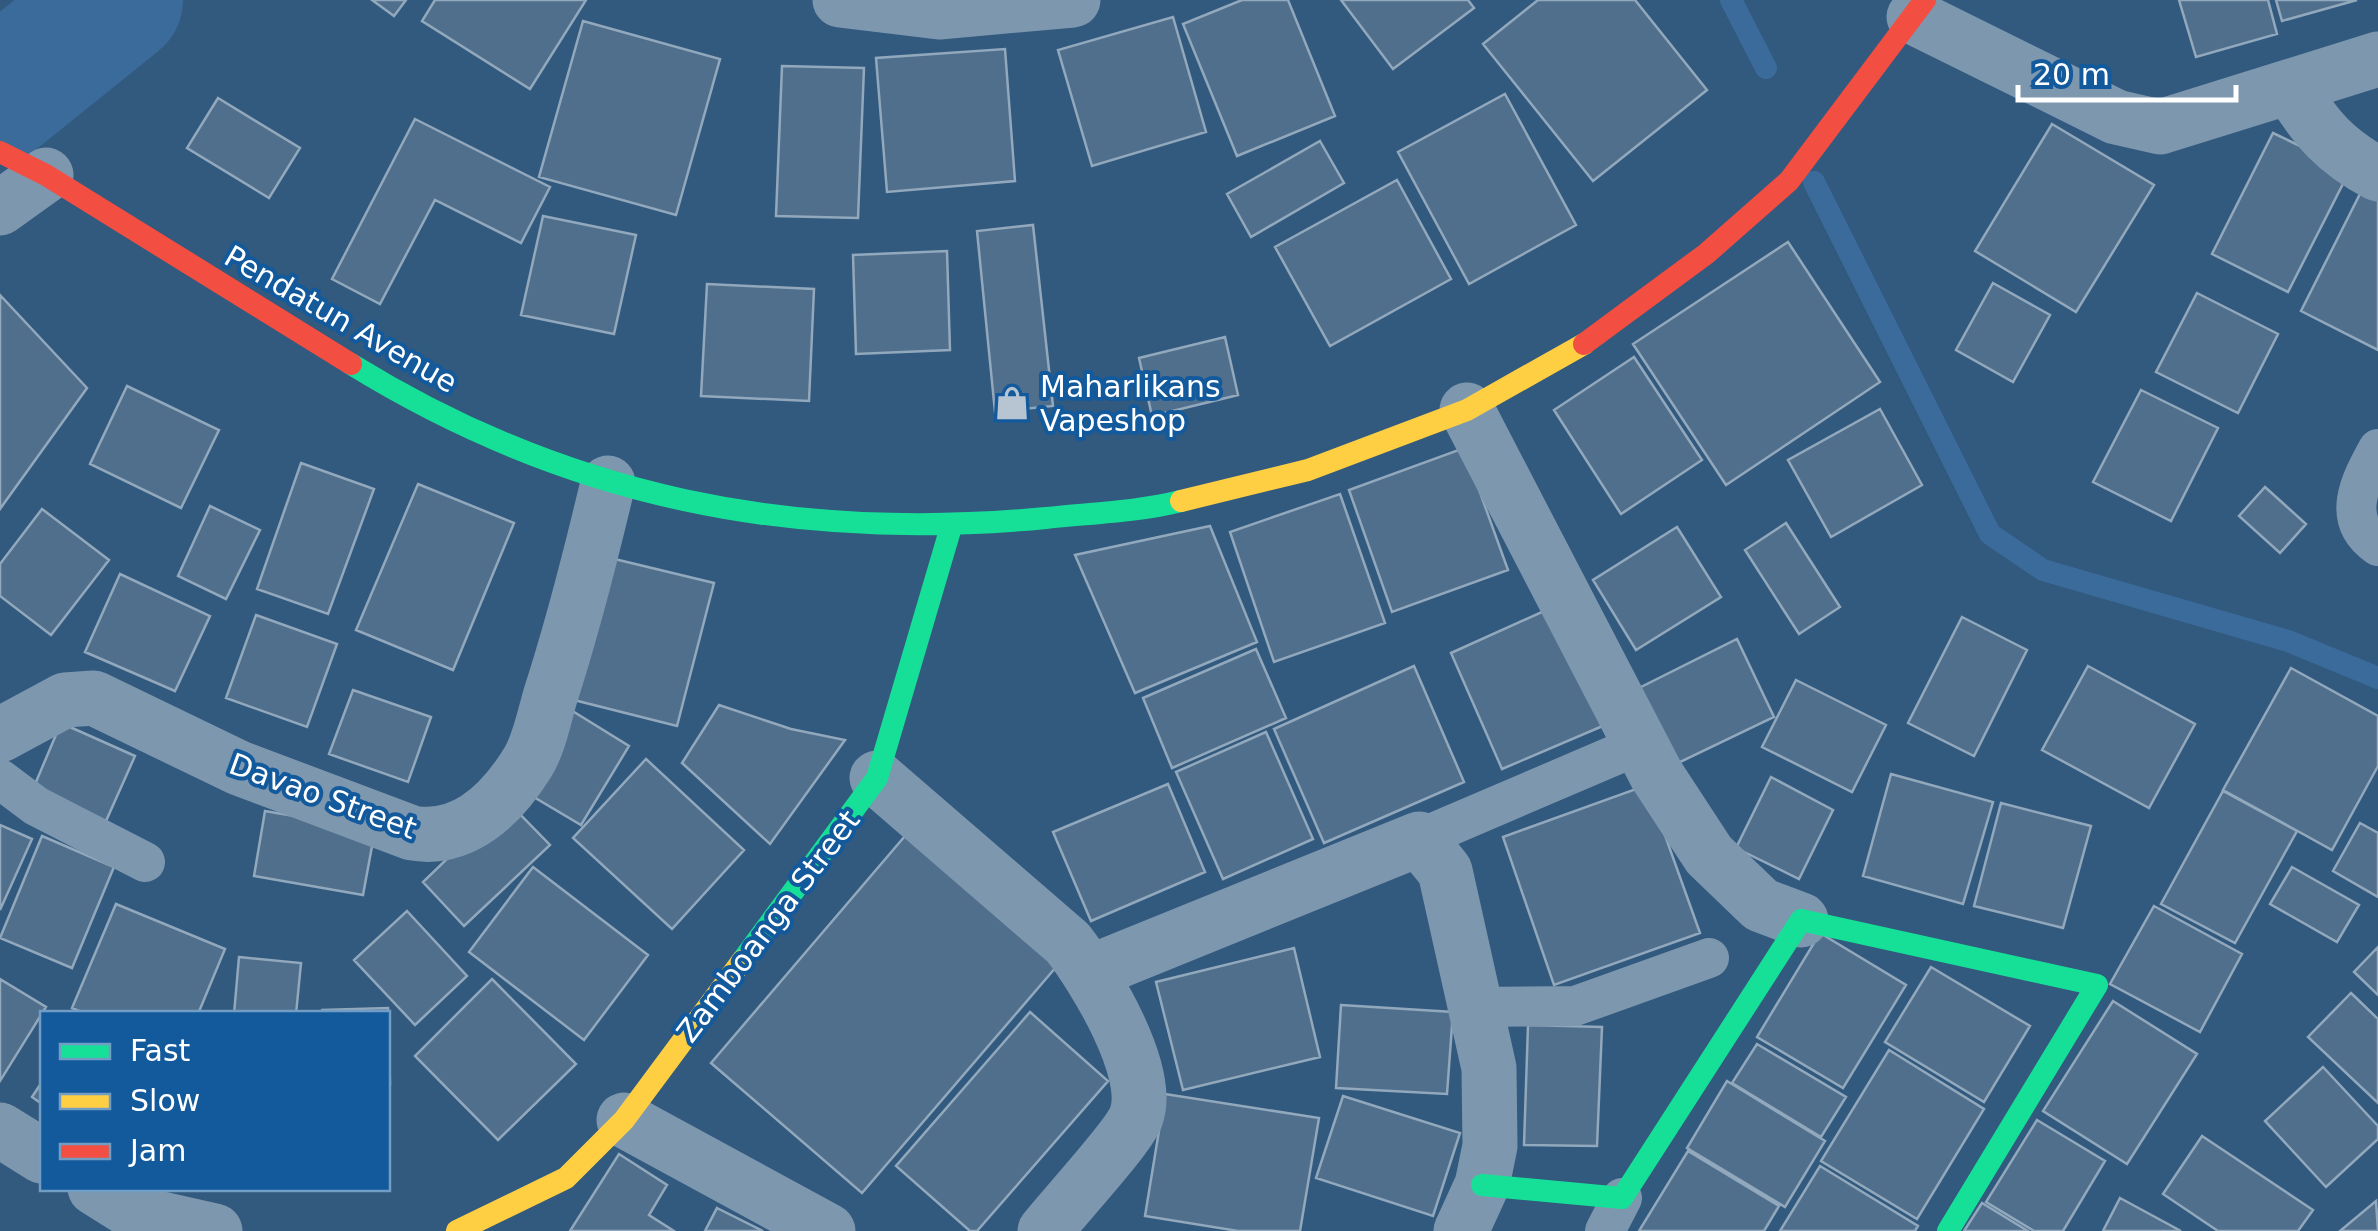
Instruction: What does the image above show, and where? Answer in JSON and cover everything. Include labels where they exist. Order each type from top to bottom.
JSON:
[{"type":"street","points":[[840,0],[938,12],[1073,0]]},
{"type":"street","points":[[1919,9],[2116,117],[2160,127],[2378,59]]},
{"type":"street","name":"Pendatun Avenue","points":[[23,164],[398,393],[542,462],[608,483],[744,514],[951,527],[1157,507],[1308,470],[1468,410],[1583,345],[1706,254],[1762,206],[1789,181],[1919,9]]},
{"type":"street","points":[[2291,88],[2318,134],[2343,155],[2378,174]]},
{"type":"street","points":[[0,208],[23,164]]},
{"type":"street","points":[[1468,410],[1641,744],[1709,855],[1761,905],[1802,920],[2098,984],[1948,1231]]},
{"type":"street","name":"Davao Street","points":[[0,735],[65,700],[94,698],[239,768],[412,833],[434,837],[467,826],[494,807],[530,760],[577,614],[608,483]]},
{"type":"street","name":"Zamboanga Street","points":[[457,1231],[566,1178],[624,1120],[877,778],[951,527]]},
{"type":"street","points":[[877,778],[1068,943],[1090,972],[1140,1083],[1136,1118],[1045,1231]]},
{"type":"street","points":[[1090,972],[1420,838],[1445,871],[1492,1108],[1472,1208],[1567,1196],[1613,1214],[1802,920]]},
{"type":"street","points":[[624,1120],[828,1231]]},
{"type":"street","points":[[0,1130],[40,1155]]},
{"type":"street","points":[[130,1211],[215,1231]]},
{"type":"lane","points":[[2378,449],[2357,488],[2356,514],[2364,536],[2378,546]]},
{"type":"lane","points":[[1420,838],[1641,744]]},
{"type":"lane","points":[[0,779],[36,806],[145,862]]},
{"type":"lane","points":[[1475,1007],[1575,1006],[1709,958]]},
{"type":"building","points":[[372,0],[406,0],[394,16]]},
{"type":"building","points":[[435,0],[586,0],[530,89],[422,21]]},
{"type":"building","points":[[1242,0],[1288,0],[1335,116],[1237,156],[1183,24]]},
{"type":"building","points":[[1341,0],[1468,0],[1474,8],[1393,69]]},
{"type":"building","points":[[1538,0],[1635,0],[1707,90],[1593,181],[1483,44]]},
{"type":"building","points":[[2179,0],[2268,0],[2277,34],[2196,57]]},
{"type":"building","points":[[2276,0],[2357,0],[2282,21]]},
{"type":"building","points":[[1173,17],[1206,132],[1092,166],[1058,50]]},
{"type":"building","points":[[583,21],[720,59],[676,215],[539,177]]},
{"type":"building","points":[[1005,49],[1015,181],[887,192],[876,58]]},
{"type":"building","points":[[782,66],[864,68],[858,218],[776,216]]},
{"type":"building","points":[[1505,94],[1576,225],[1469,284],[1398,152]]},
{"type":"building","points":[[218,98],[300,148],[269,198],[187,148]]},
{"type":"building","points":[[415,119],[550,187],[521,243],[435,200],[380,304],[332,279]]},
{"type":"building","points":[[2052,124],[2154,185],[2076,312],[1975,251]]},
{"type":"building","points":[[2273,133],[2350,170],[2288,292],[2212,254]]},
{"type":"building","points":[[1320,141],[1344,183],[1251,237],[1227,194]]},
{"type":"building","points":[[2370,174],[2378,178],[2378,350],[2301,311]]},
{"type":"building","points":[[1397,180],[1451,279],[1330,346],[1275,247]]},
{"type":"building","points":[[543,216],[636,235],[614,334],[521,315]]},
{"type":"building","points":[[1033,225],[1053,406],[995,412],[977,231]]},
{"type":"building","points":[[1788,242],[1880,382],[1726,485],[1633,344]]},
{"type":"building","points":[[947,251],[950,350],[856,354],[853,255]]},
{"type":"building","points":[[1993,283],[2050,315],[2013,382],[1956,350]]},
{"type":"building","points":[[707,284],[814,289],[809,401],[701,396]]},
{"type":"building","points":[[2197,293],[2278,334],[2238,413],[2156,372]]},
{"type":"building","points":[[0,295],[87,388],[0,509]]},
{"type":"building","points":[[1225,337],[1238,395],[1152,416],[1139,358]]},
{"type":"building","points":[[1634,357],[1702,460],[1621,514],[1554,410]]},
{"type":"building","points":[[127,386],[219,430],[181,508],[90,464]]},
{"type":"building","points":[[2141,390],[2218,428],[2171,521],[2093,482]]},
{"type":"building","points":[[1880,409],[1922,485],[1831,537],[1788,460]]},
{"type":"building","points":[[1464,448],[1508,570],[1392,612],[1349,490]]},
{"type":"building","points":[[301,463],[374,489],[328,614],[257,589]]},
{"type":"building","points":[[418,484],[514,523],[453,670],[356,630]]},
{"type":"building","points":[[2265,487],[2306,524],[2280,553],[2239,516]]},
{"type":"building","points":[[1340,494],[1385,623],[1274,662],[1230,532]]},
{"type":"building","points":[[210,506],[260,530],[226,599],[178,576]]},
{"type":"building","points":[[42,509],[109,560],[51,635],[0,596],[0,564]]},
{"type":"building","points":[[1786,523],[1840,607],[1799,634],[1745,550]]},
{"type":"building","points":[[1210,526],[1257,642],[1135,693],[1075,555]]},
{"type":"building","points":[[1677,527],[1721,597],[1636,650],[1593,580]]},
{"type":"building","points":[[598,555],[714,583],[677,726],[562,697]]},
{"type":"building","points":[[120,574],[210,616],[175,691],[85,652]]},
{"type":"building","points":[[1553,607],[1605,725],[1502,769],[1451,653]]},
{"type":"building","points":[[256,615],[337,644],[307,727],[226,698]]},
{"type":"building","points":[[1962,617],[2027,650],[1974,756],[1908,723]]},
{"type":"building","points":[[1737,639],[1774,717],[1676,764],[1639,688]]},
{"type":"building","points":[[1256,649],[1286,718],[1172,768],[1143,698]]},
{"type":"building","points":[[1414,666],[1464,782],[1324,843],[1274,729]]},
{"type":"building","points":[[2088,666],[2195,724],[2149,808],[2042,750]]},
{"type":"building","points":[[2291,668],[2378,716],[2378,766],[2332,850],[2223,790]]},
{"type":"building","points":[[1796,680],[1886,725],[1852,792],[1762,747]]},
{"type":"building","points":[[353,690],[431,717],[408,782],[329,754]]},
{"type":"building","points":[[719,705],[791,729],[845,740],[770,844],[682,763]]},
{"type":"building","points":[[566,707],[629,746],[581,825],[517,787]]},
{"type":"building","points":[[61,723],[135,756],[106,821],[33,789]]},
{"type":"building","points":[[1266,732],[1313,839],[1223,879],[1176,772]]},
{"type":"building","points":[[646,759],[744,850],[672,929],[573,838]]},
{"type":"building","points":[[1891,774],[1993,802],[1963,904],[1863,876]]},
{"type":"building","points":[[1771,777],[1833,810],[1799,879],[1736,848]]},
{"type":"building","points":[[1168,784],[1205,872],[1091,921],[1053,832]]},
{"type":"building","points":[[1647,785],[1700,933],[1554,985],[1503,837]]},
{"type":"building","points":[[2223,791],[2297,831],[2235,943],[2161,904]]},
{"type":"building","points":[[507,801],[550,845],[464,926],[423,882]]},
{"type":"building","points":[[2001,803],[2091,826],[2063,928],[1974,906]]},
{"type":"building","points":[[265,811],[375,830],[363,895],[254,876]]},
{"type":"building","points":[[2360,823],[2378,833],[2378,897],[2333,871]]},
{"type":"building","points":[[0,825],[32,839],[0,910]]},
{"type":"building","points":[[42,836],[114,867],[72,968],[0,938]]},
{"type":"building","points":[[905,836],[1057,966],[862,1193],[711,1063]]},
{"type":"building","points":[[533,867],[648,955],[584,1040],[469,952]]},
{"type":"building","points":[[2292,867],[2359,905],[2337,942],[2270,904]]},
{"type":"building","points":[[116,904],[225,949],[199,1011],[72,1008]]},
{"type":"building","points":[[2154,906],[2242,954],[2200,1032],[2110,984]]},
{"type":"building","points":[[407,911],[467,976],[415,1025],[354,960]]},
{"type":"building","points":[[1820,933],[1906,985],[1843,1088],[1757,1037]]},
{"type":"building","points":[[2378,947],[2378,995],[2354,972]]},
{"type":"building","points":[[1294,948],[1320,1057],[1183,1090],[1156,982]]},
{"type":"building","points":[[239,957],[301,963],[296,1011],[234,1011]]},
{"type":"building","points":[[1931,967],[2030,1026],[1984,1102],[1885,1042]]},
{"type":"building","points":[[0,979],[46,1007],[0,1081]]},
{"type":"building","points":[[492,979],[576,1064],[498,1140],[415,1056]]},
{"type":"building","points":[[2351,993],[2378,1019],[2378,1103],[2308,1037]]},
{"type":"building","points":[[2113,1001],[2197,1054],[2127,1164],[2043,1111]]},
{"type":"building","points":[[1341,1005],[1453,1012],[1447,1094],[1336,1088]]},
{"type":"building","points":[[388,1008],[388,1011],[338,1011],[321,1010]]},
{"type":"building","points":[[1030,1012],[1108,1081],[977,1231],[970,1231],[896,1166]]},
{"type":"building","points":[[1528,1025],[1602,1027],[1597,1146],[1524,1145]]},
{"type":"building","points":[[1757,1044],[1846,1097],[1821,1137],[1732,1083]]},
{"type":"building","points":[[1889,1050],[1984,1109],[1917,1219],[1821,1161]]},
{"type":"building","points":[[2323,1067],[2378,1126],[2378,1139],[2326,1187],[2265,1121]]},
{"type":"building","points":[[1727,1081],[1825,1141],[1785,1207],[1687,1148]]},
{"type":"building","points":[[40,1085],[40,1103],[32,1097]]},
{"type":"building","points":[[1165,1094],[1319,1118],[1300,1231],[1238,1231],[1145,1216]]},
{"type":"building","points":[[1343,1096],[1460,1133],[1433,1216],[1316,1178]]},
{"type":"building","points":[[2037,1120],[2105,1161],[2063,1231],[2034,1231],[1986,1202]]},
{"type":"building","points":[[2202,1136],[2313,1210],[2298,1231],[2218,1231],[2163,1194]]},
{"type":"building","points":[[1688,1151],[1779,1206],[1764,1231],[1639,1231]]},
{"type":"building","points":[[619,1154],[667,1185],[649,1215],[674,1231],[570,1231]]},
{"type":"building","points":[[1820,1166],[1918,1226],[1915,1231],[1780,1231]]},
{"type":"building","points":[[2120,1198],[2181,1231],[2103,1231]]},
{"type":"building","points":[[2376,1201],[2378,1231],[2340,1231]]},
{"type":"building","points":[[1982,1203],[2028,1231],[1964,1231]]},
{"type":"building","points":[[717,1208],[763,1231],[705,1231]]},
{"type":"waterway","points":[[0,95],[118,0]]},
{"type":"waterway","points":[[1731,0],[1766,68]]},
{"type":"waterway","points":[[1814,182],[1990,534],[2043,570],[2288,641],[2378,678]]},
{"type":"traffic: fast","points":[[351,364],[433,410],[516,448],[600,478],[685,500],[772,515],[861,523],[952,524],[1114,512],[1181,501]]},
{"type":"traffic: fast","points":[[742,961],[877,778],[951,527]]},
{"type":"traffic: fast","points":[[1482,1185],[1622,1198],[1801,920],[2097,985],[1948,1231]]},
{"type":"traffic: slow","points":[[1181,501],[1308,470],[1467,410],[1584,344]]},
{"type":"traffic: slow","points":[[457,1231],[566,1178],[624,1120],[742,961]]},
{"type":"traffic: jam","points":[[1584,344],[1706,254],[1789,181],[1925,0]]},
{"type":"traffic: jam","points":[[0,152],[46,175],[351,364]]},
{"type":"place","name":"Maharlikans Vapeshop","points":[[1012,403]]}]
